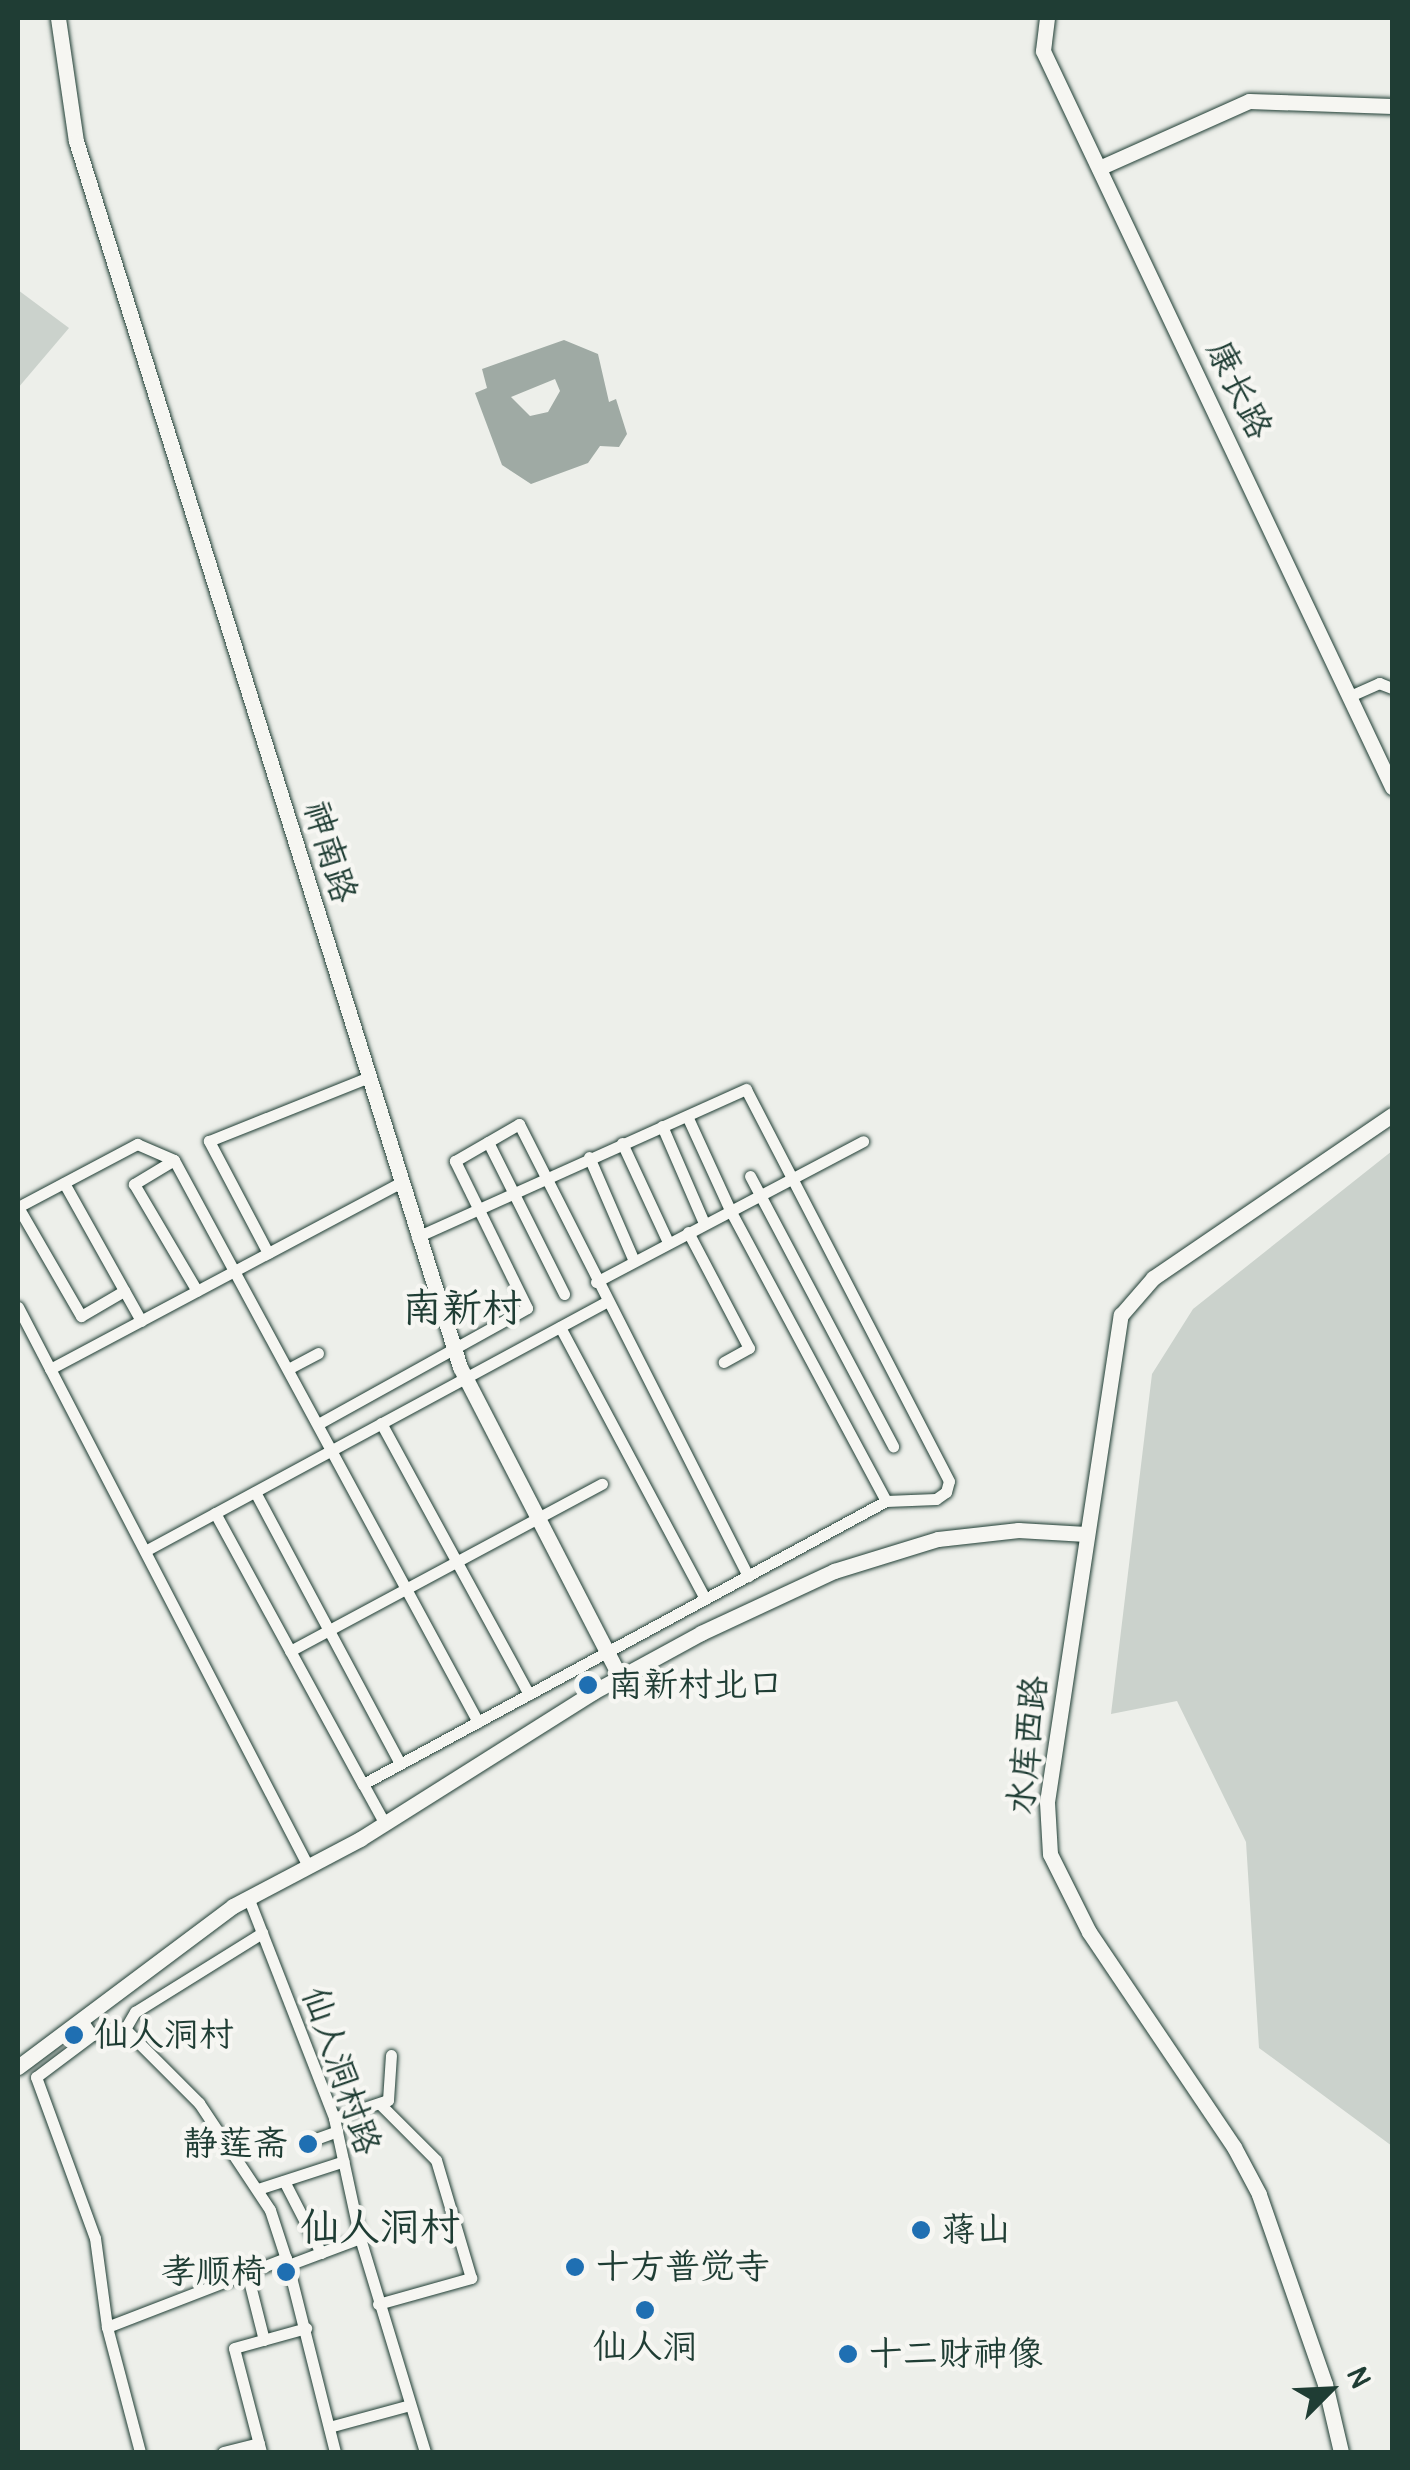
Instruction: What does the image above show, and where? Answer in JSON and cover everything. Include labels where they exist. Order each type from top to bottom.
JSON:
[{"type":"street","name":"神南路","points":[[58,18],[76,141],[454,1350],[464,1379],[620,1677]]},
{"type":"street","name":"康长路","points":[[1047,18],[1043,51],[1392,787]]},
{"type":"street","points":[[1099,168],[1249,101],[1392,106]]},
{"type":"street","points":[[1350,696],[1379,683],[1392,688]]},
{"type":"street","points":[[268,1253],[210,1142],[369,1078]]},
{"type":"street","points":[[363,1784],[886,1500],[936,1499],[949,1482],[746,1089],[476,1206],[417,1237]]},
{"type":"street","name":"水库西路","points":[[1341,2452],[1325,2384],[1259,2194],[1234,2146],[1089,1932],[1050,1854],[1047,1802],[1116,1330],[1128,1303],[1153,1278],[1392,1115]]},
{"type":"street","points":[[687,1116],[730,1210],[886,1500]]},
{"type":"street","points":[[318,1424],[528,1308],[455,1160],[519,1124],[604,1303],[748,1576]]},
{"type":"street","points":[[662,1126],[704,1223]]},
{"type":"street","points":[[596,1282],[863,1141]]},
{"type":"street","points":[[488,1142],[564,1294]]},
{"type":"street","points":[[622,1143],[668,1242]]},
{"type":"street","points":[[124,1291],[81,1316],[18,1207],[137,1144],[174,1160],[478,1722]]},
{"type":"street","points":[[588,1157],[634,1261]]},
{"type":"street","points":[[174,1160],[134,1184],[196,1291]]},
{"type":"street","points":[[750,1176],[893,1446]]},
{"type":"street","points":[[64,1182],[141,1320]]},
{"type":"street","points":[[50,1369],[401,1182]]},
{"type":"street","points":[[688,1232],[748,1348],[724,1362]]},
{"type":"street","points":[[144,1551],[604,1303]]},
{"type":"street","points":[[18,1307],[308,1866]]},
{"type":"street","points":[[560,1327],[704,1599]]},
{"type":"street","points":[[288,1369],[318,1352]]},
{"type":"street","points":[[381,1424],[529,1694]]},
{"type":"street","points":[[290,1651],[602,1484]]},
{"type":"street","points":[[255,1492],[400,1764]]},
{"type":"street","points":[[215,1513],[385,1824]]},
{"type":"street","points":[[18,2068],[248,1897],[385,1824],[620,1677],[790,1589],[893,1551],[973,1533],[1086,1534]]},
{"type":"street","name":"仙人洞村路","points":[[248,1897],[336,2125],[360,2238],[424,2452]]},
{"type":"street","points":[[140,2452],[107,2327],[95,2238],[36,2077],[92,2035],[125,2029],[135,2012],[262,1932]]},
{"type":"street","points":[[81,2019],[92,2035]]},
{"type":"street","points":[[125,2029],[199,2103],[258,2189],[287,2261],[335,2452]]},
{"type":"street","points":[[310,2141],[380,2104],[391,2093],[391,2055]]},
{"type":"street","points":[[378,2304],[471,2278],[436,2160],[405,2122],[380,2104]]},
{"type":"street","points":[[258,2189],[344,2160]]},
{"type":"street","points":[[284,2180],[321,2253]]},
{"type":"street","points":[[107,2327],[247,2273],[360,2238]]},
{"type":"street","points":[[247,2273],[264,2340]]},
{"type":"street","points":[[223,2452],[260,2448],[234,2348],[306,2328]]},
{"type":"street","points":[[329,2426],[410,2405]]},
{"type":"shaded area","points":[[18,290],[69,328],[18,388]]},
{"type":"shaded area","points":[[564,340],[598,354],[609,402],[616,399],[627,434],[619,447],[600,446],[588,463],[531,484],[502,465],[475,393],[487,388],[482,369]],"holes":[[[555,379],[560,391],[548,412],[530,416],[511,397]]]},
{"type":"shaded area","points":[[1392,1151],[1392,2146],[1259,2048],[1246,1842],[1177,1701],[1111,1714],[1152,1374],[1193,1309]]},
{"type":"place","name":"南新村北口","points":[[588,1685]]},
{"type":"place","name":"仙人洞村","points":[[74,2035]]},
{"type":"place","name":"静莲斋","points":[[308,2144]]},
{"type":"place","name":"蒋山","points":[[921,2230]]},
{"type":"place","name":"十方普觉寺","points":[[575,2267]]},
{"type":"place","name":"孝顺椅","points":[[286,2272]]},
{"type":"place","name":"仙人洞","points":[[645,2310]]},
{"type":"place","name":"十二财神像","points":[[848,2354]]},
{"type":"district","name":"南新村","points":[[462,1309]]},
{"type":"district","name":"仙人洞村","points":[[380,2228]]}]
